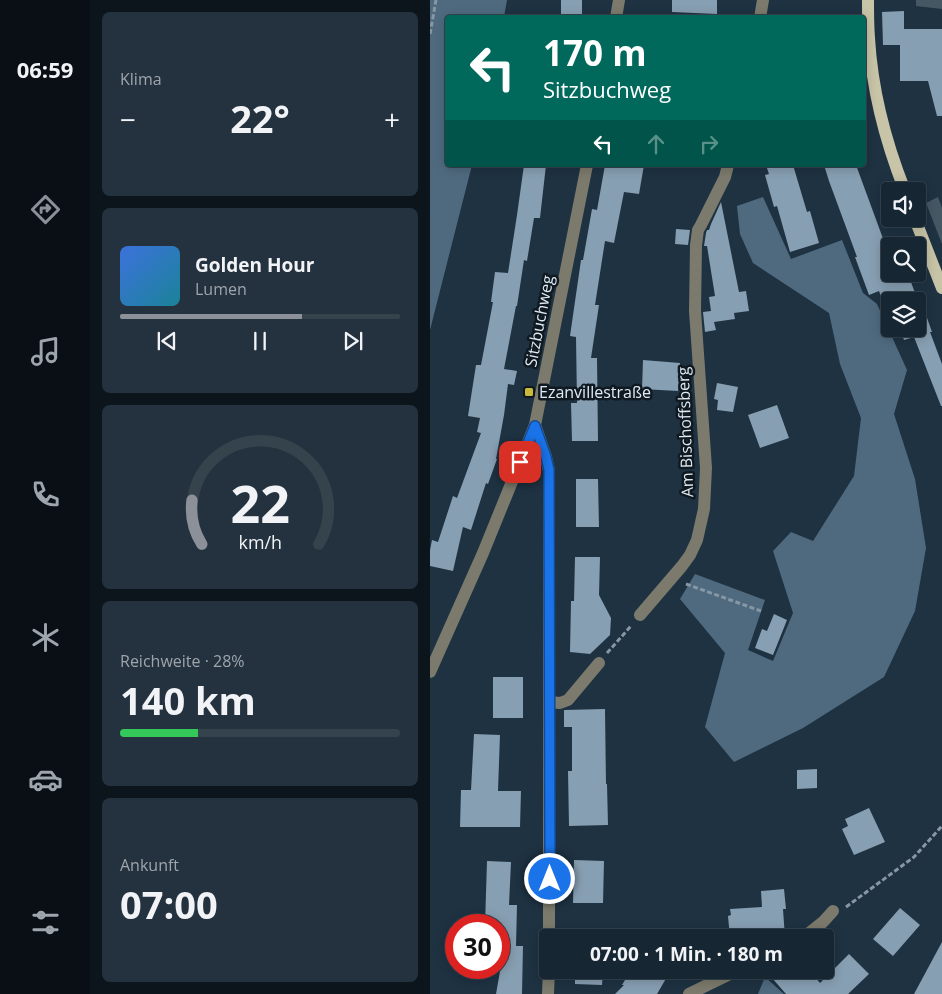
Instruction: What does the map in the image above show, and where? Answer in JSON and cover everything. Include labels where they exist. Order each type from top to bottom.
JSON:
[{"type":"main road","points":[[868,0],[869,40],[877,95],[885,131],[901,182]]},
{"type":"main road","points":[[918,227],[942,288]]},
{"type":"street","points":[[616,15],[619,0]]},
{"type":"street","points":[[760,15],[763,0]]},
{"type":"street","name":"Sitzbuchweg","points":[[430,672],[483,553],[535,426],[586,167]]},
{"type":"street","name":"Am Bischoffsberg","points":[[640,615],[690,556],[697,540],[704,509],[706,468],[696,329],[696,245],[698,230],[725,177],[728,167]]},
{"type":"street","points":[[535,426],[549,470],[549,929]]},
{"type":"street","points":[[550,702],[560,703],[568,700],[598,663]]},
{"type":"street","points":[[815,929],[830,914]]},
{"type":"street","points":[[548,994],[549,979]]},
{"type":"street","points":[[689,994],[720,979]]},
{"type":"path","points":[[430,34],[436,0]]},
{"type":"path","points":[[671,579],[761,611]]},
{"type":"path","points":[[598,663],[640,615]]},
{"type":"path","points":[[830,914],[837,914],[914,857],[942,826]]},
{"type":"shaded area","points":[[430,0],[507,0],[504,15],[445,15],[445,167],[471,167],[430,330]]},
{"type":"shaded area","points":[[916,0],[942,0],[942,9],[916,6]]},
{"type":"shaded area","points":[[763,197],[791,259],[842,240],[863,293],[877,304],[881,313],[881,337],[892,337],[907,370],[894,414],[915,479],[926,548],[915,611],[884,677],[803,728],[734,762],[705,727],[725,653],[680,599],[695,574],[765,600],[748,650],[773,661],[793,613],[773,551],[791,532],[813,541],[854,476],[861,418],[840,364],[829,313],[753,263],[740,234],[737,206]]},
{"type":"shaded area","points":[[938,197],[942,208],[942,244],[926,203]]},
{"type":"shaded area","points":[[764,979],[767,979],[784,994],[758,994]]},
{"type":"building","points":[[561,0],[582,0],[582,15],[561,15]]},
{"type":"building","points":[[672,0],[717,0],[717,14],[672,12]]},
{"type":"building","points":[[904,11],[904,29],[942,29],[942,116],[937,116],[928,81],[900,81],[900,45],[883,45],[882,12]]},
{"type":"building","points":[[524,167],[546,167],[540,218],[534,218],[527,261],[524,260],[504,369],[517,371],[514,385],[508,384],[497,459],[488,484],[486,483],[471,530],[463,527],[453,571],[430,566],[430,550],[432,540],[438,542],[453,496],[457,498],[481,433],[477,432],[480,418],[468,416],[476,365],[481,365],[493,302],[491,302],[495,272],[508,273]]},
{"type":"building","points":[[605,167],[644,167],[639,194],[624,192],[614,243],[605,241],[595,305],[599,305],[591,358],[597,358],[598,441],[572,441],[571,403],[577,403],[576,337],[570,336],[581,260],[583,260],[592,209],[597,210]]},
{"type":"building","points":[[767,167],[794,167],[807,212],[810,211],[819,243],[790,252],[777,206],[774,207],[765,175],[769,174]]},
{"type":"building","points":[[825,167],[857,167],[882,237],[881,282],[911,282],[915,292],[881,292],[881,297],[879,291],[869,295],[855,257],[857,257]]},
{"type":"building","points":[[721,202],[739,292],[746,291],[749,311],[734,313],[735,319],[714,322],[716,330],[705,332],[703,312],[711,311],[709,297],[715,296],[707,246],[704,246],[707,230],[709,230]]},
{"type":"building","points":[[676,229],[690,230],[688,245],[675,244]]},
{"type":"building","points":[[926,315],[932,332],[930,332],[942,364],[941,406],[914,337],[926,337]]},
{"type":"building","points":[[903,337],[914,337],[904,340]]},
{"type":"building","points":[[643,360],[680,363],[678,391],[642,389]]},
{"type":"building","points":[[717,383],[738,387],[733,412],[717,410],[718,400],[714,399]]},
{"type":"building","points":[[777,405],[789,438],[760,448],[748,415]]},
{"type":"building","points":[[576,479],[598,479],[599,527],[576,527]]},
{"type":"building","points":[[575,557],[600,557],[599,595],[611,618],[610,635],[590,654],[570,652],[571,601],[574,601]]},
{"type":"building","points":[[774,614],[787,620],[773,655],[755,648],[762,629],[767,631]]},
{"type":"building","points":[[493,677],[523,677],[523,718],[493,718]]},
{"type":"building","points":[[605,709],[608,825],[569,826],[568,771],[572,771],[572,727],[564,727],[564,710]]},
{"type":"building","points":[[474,734],[500,735],[498,791],[521,791],[520,827],[460,827],[461,790],[471,790]]},
{"type":"building","points":[[817,769],[817,788],[797,789],[797,770]]},
{"type":"building","points":[[869,808],[885,842],[854,855],[842,829],[848,826],[845,819]]},
{"type":"building","points":[[574,860],[604,861],[603,903],[573,903]]},
{"type":"building","points":[[487,861],[511,862],[509,905],[517,905],[516,946],[523,946],[522,994],[496,994],[499,979],[510,979],[510,914],[485,914]]},
{"type":"building","points":[[784,889],[786,909],[783,909],[784,929],[729,929],[728,916],[731,915],[730,909],[762,907],[761,891]]},
{"type":"building","points":[[900,908],[920,925],[893,956],[873,939]]},
{"type":"building","points":[[942,942],[942,994],[914,994]]},
{"type":"building","points":[[849,954],[869,974],[848,994],[786,994],[773,979],[817,979],[820,983],[824,979],[834,979],[834,969]]},
{"type":"building","points":[[575,979],[602,979],[602,985],[575,984]]},
{"type":"building","points":[[626,979],[666,979],[657,994],[615,994],[624,985],[622,985]]},
{"type":"place","name":"Ezanvillestraße","points":[[529,392]]},
{"type":"route","points":[[520,462],[535,426],[549,470],[550,879]]}]
